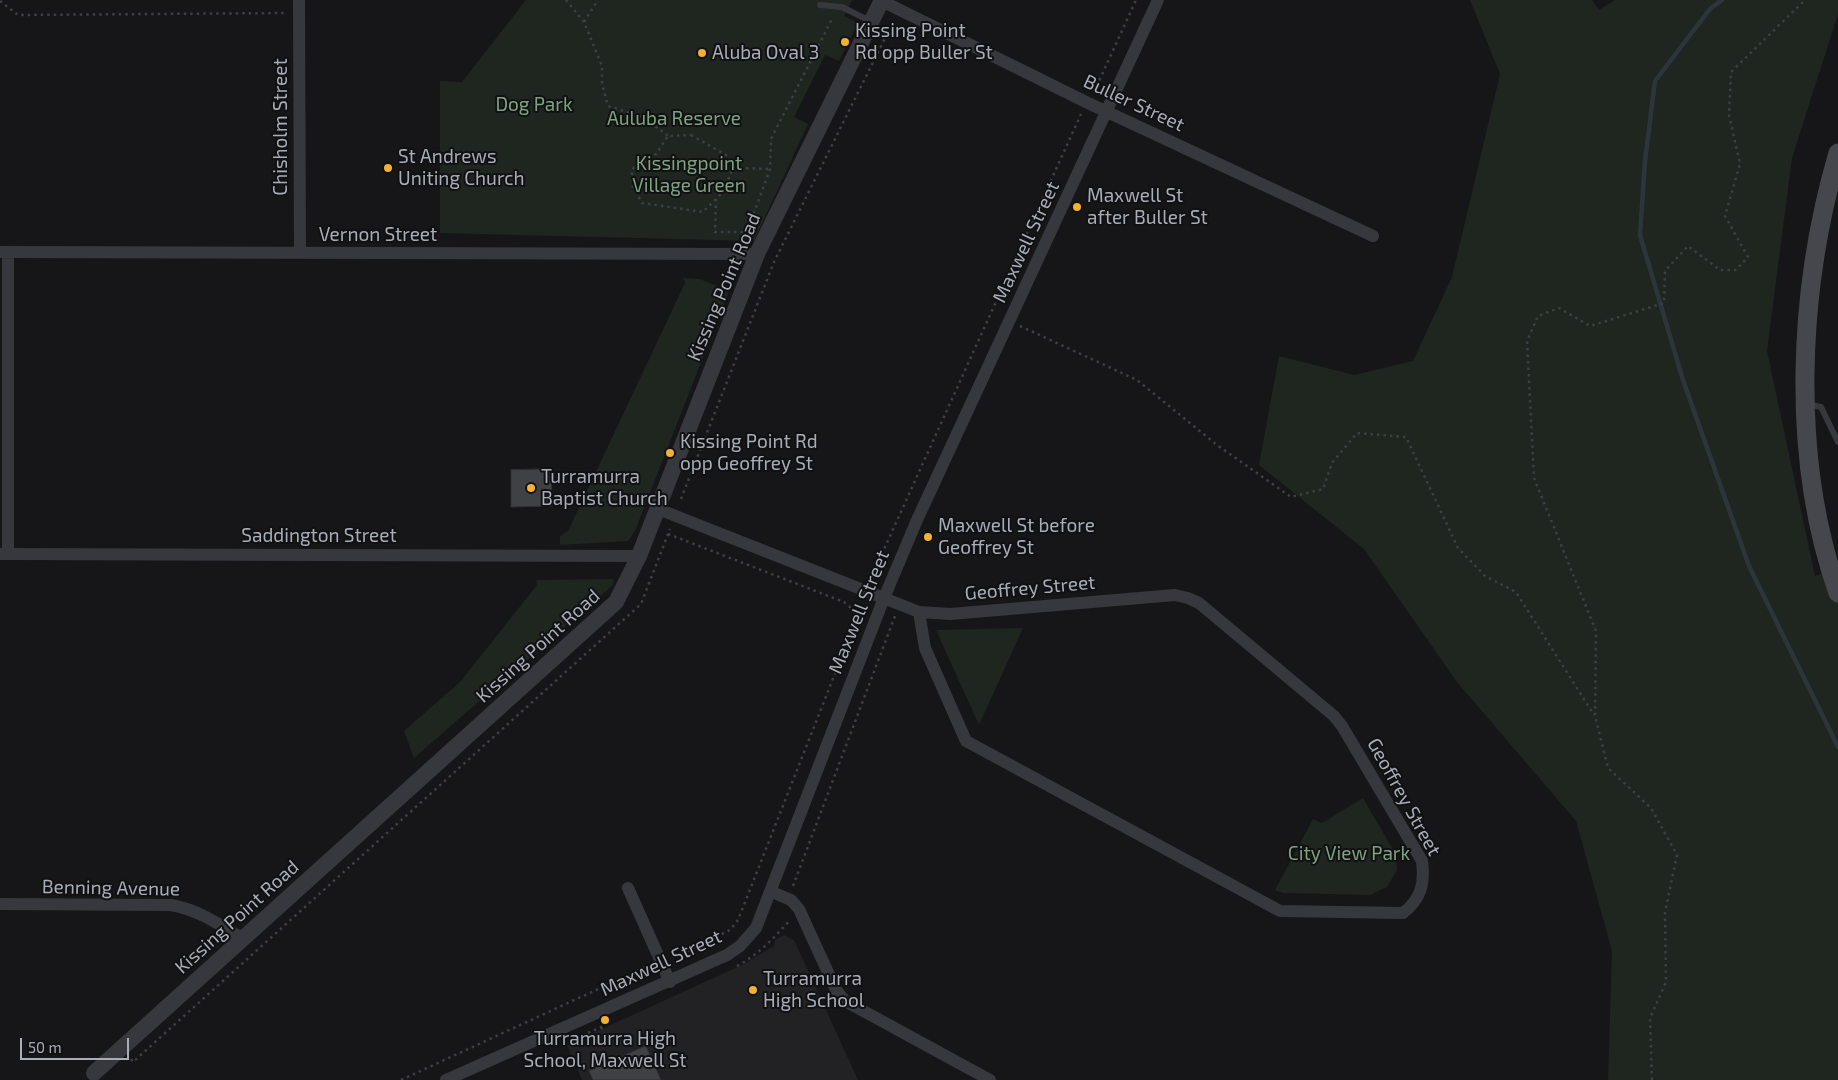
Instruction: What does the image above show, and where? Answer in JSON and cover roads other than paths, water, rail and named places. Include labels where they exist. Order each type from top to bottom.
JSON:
[{"type":"main road","points":[[1838,153],[1824,200],[1816,245],[1807,333],[1806,403],[1810,478],[1821,535],[1838,593]]},
{"type":"street","name":"Chisholm Street","points":[[299,0],[300,253]]},
{"type":"street","name":"Buller Street","points":[[882,0],[1108,111],[1373,236]]},
{"type":"street","name":"Kissing Point Road","points":[[93,1078],[243,939],[616,602],[639,556],[757,254],[882,0]]},
{"type":"street","name":"Maxwell Street","points":[[446,1080],[670,982],[727,955],[740,946],[756,928],[772,892],[884,598],[917,520],[1158,0]]},
{"type":"street","name":"Vernon Street","points":[[4,252],[757,254]]},
{"type":"street","points":[[4,252],[4,554]]},
{"type":"street","name":"Geoffrey Street","points":[[658,509],[919,612],[950,614],[1175,596],[1188,598],[1199,603],[1334,716],[1342,726],[1422,861],[1424,878],[1420,895],[1413,906],[1403,914],[1280,910],[966,741],[925,648],[919,612]]},
{"type":"street","name":"Saddington Street","points":[[4,554],[639,556]]},
{"type":"street","points":[[628,888],[670,982]]},
{"type":"street","points":[[772,892],[791,900],[799,909],[836,990],[845,1001],[990,1080]]},
{"type":"street","name":"Benning Avenue","points":[[0,904],[171,905],[190,909],[206,916],[243,939]]},
{"type":"lane","points":[[820,5],[842,7],[871,22]]},
{"type":"lane","points":[[1806,403],[1821,407],[1838,442]]},
{"type":"waterway","points":[[1722,0],[1710,9],[1655,81],[1645,161],[1640,235],[1683,380],[1749,566],[1838,747]]},
{"type":"place","name":"Kissing Point Rd opp Buller St","points":[[845,42]]},
{"type":"place","name":"Aluba Oval 3","points":[[702,53]]},
{"type":"place","name":"St Andrews Uniting Church","points":[[388,168]]},
{"type":"place","name":"Maxwell St after Buller St","points":[[1077,207]]},
{"type":"place","name":"Kissing Point Rd opp Geoffrey St","points":[[670,453]]},
{"type":"place","name":"Turramurra Baptist Church","points":[[531,488]]},
{"type":"place","name":"Maxwell St before Geoffrey St","points":[[928,537]]},
{"type":"place","name":"Turramurra High School","points":[[753,990]]},
{"type":"place","name":"Turramurra High School, Maxwell St","points":[[605,1020]]},
{"type":"park label","name":"Dog Park","points":[[534,105]]},
{"type":"park label","name":"Auluba Reserve","points":[[674,119]]},
{"type":"park label","name":"Kissingpoint Village Green","points":[[689,175]]},
{"type":"park label","name":"City View Park","points":[[1349,854]]}]
